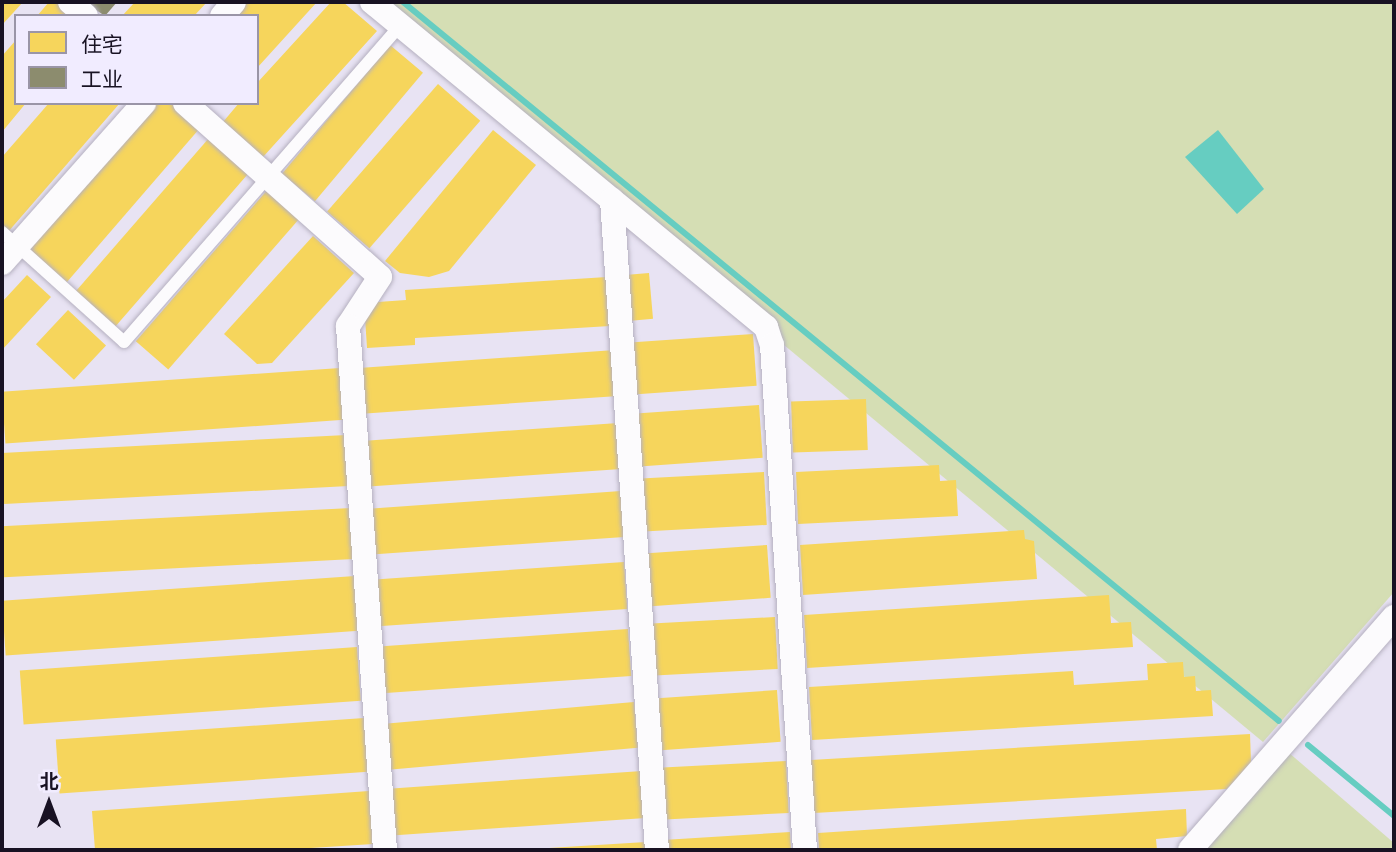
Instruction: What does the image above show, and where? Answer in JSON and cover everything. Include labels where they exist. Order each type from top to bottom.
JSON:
[{"type":"street","points":[[71,2],[84,14]]},
{"type":"street","points":[[372,2],[766,327],[772,345],[805,850]]},
{"type":"street","points":[[7,247],[142,105]]},
{"type":"street","points":[[186,105],[380,277],[348,326],[385,850]]},
{"type":"street","points":[[612,200],[657,850]]},
{"type":"street","points":[[1190,850],[1394,617]]},
{"type":"lane","points":[[7,247],[124,342],[401,26]]},
{"type":"shaded area","points":[[370,2],[1394,2],[1394,592],[1263,742]]},
{"type":"shaded area","points":[[1218,130],[1264,189],[1237,214],[1185,157]]},
{"type":"shaded area","points":[[1288,752],[1394,843],[1394,850],[1201,850]]},
{"type":"building: 住宅","points":[[2,2],[23,2],[2,25]]},
{"type":"building: 住宅","points":[[49,2],[57,2],[71,14],[39,14]]},
{"type":"building: 住宅","points":[[135,2],[207,2],[196,14],[124,14]]},
{"type":"building: 住宅","points":[[245,2],[317,2],[259,66],[259,14],[234,14]]},
{"type":"building: 住宅","points":[[331,2],[343,2],[377,31],[263,157],[223,122],[237,105],[259,105],[259,81]]},
{"type":"building: 住宅","points":[[14,42],[14,105],[24,105],[2,132],[2,56]]},
{"type":"building: 住宅","points":[[390,45],[423,73],[315,201],[282,174]]},
{"type":"building: 住宅","points":[[438,84],[480,121],[369,248],[327,212]]},
{"type":"building: 住宅","points":[[47,105],[118,105],[8,232],[2,226],[2,157]]},
{"type":"building: 住宅","points":[[149,105],[173,105],[200,128],[67,282],[26,247]]},
{"type":"building: 住宅","points":[[493,130],[536,165],[449,271],[429,277],[400,273],[385,261]]},
{"type":"building: 住宅","points":[[209,138],[249,173],[116,326],[76,291]]},
{"type":"building: 住宅","points":[[269,188],[301,216],[168,369],[136,341]]},
{"type":"building: 住宅","points":[[313,236],[354,273],[272,363],[257,364],[224,334]]},
{"type":"building: 住宅","points":[[649,273],[653,319],[623,321],[619,276]]},
{"type":"building: 住宅","points":[[27,275],[51,297],[2,350],[2,302]]},
{"type":"building: 住宅","points":[[607,277],[610,326],[415,338],[415,345],[367,348],[364,303],[406,300],[405,290]]},
{"type":"building: 住宅","points":[[68,310],[106,345],[74,380],[36,344]]},
{"type":"building: 住宅","points":[[753,334],[757,386],[630,395],[626,343]]},
{"type":"building: 住宅","points":[[615,350],[618,396],[366,414],[363,368]]},
{"type":"building: 住宅","points":[[340,368],[344,420],[5,444],[2,392]]},
{"type":"building: 住宅","points":[[866,399],[868,450],[793,453],[791,402]]},
{"type":"building: 住宅","points":[[759,405],[763,458],[636,467],[632,414]]},
{"type":"building: 住宅","points":[[618,423],[621,469],[369,487],[366,441]]},
{"type":"building: 住宅","points":[[346,435],[349,486],[4,504],[2,453]]},
{"type":"building: 住宅","points":[[939,465],[940,481],[956,480],[958,516],[798,524],[796,472]]},
{"type":"building: 住宅","points":[[764,472],[767,525],[639,532],[636,479]]},
{"type":"building: 住宅","points":[[621,491],[624,537],[372,555],[369,509]]},
{"type":"building: 住宅","points":[[351,508],[354,559],[4,577],[2,526]]},
{"type":"building: 住宅","points":[[1024,530],[1025,539],[1034,541],[1037,579],[803,595],[800,545]]},
{"type":"building: 住宅","points":[[767,545],[771,598],[644,607],[640,554]]},
{"type":"building: 住宅","points":[[624,562],[627,609],[375,627],[372,580]]},
{"type":"building: 住宅","points":[[355,576],[359,631],[6,656],[2,601]]},
{"type":"building: 住宅","points":[[1109,595],[1111,623],[1131,622],[1133,647],[807,668],[804,615]]},
{"type":"building: 住宅","points":[[775,617],[778,669],[650,676],[647,624]]},
{"type":"building: 住宅","points":[[628,629],[631,676],[379,694],[376,647]]},
{"type":"building: 住宅","points":[[357,647],[361,701],[24,724],[20,671]]},
{"type":"building: 住宅","points":[[1183,662],[1184,677],[1195,676],[1196,691],[1211,690],[1213,716],[812,740],[809,687],[1073,671],[1074,685],[1148,680],[1147,664]]},
{"type":"building: 住宅","points":[[777,690],[781,742],[654,751],[650,699]]},
{"type":"building: 住宅","points":[[634,702],[638,748],[386,770],[382,724]]},
{"type":"building: 住宅","points":[[364,718],[368,772],[60,793],[56,740]]},
{"type":"building: 住宅","points":[[1250,734],[1251,763],[1227,789],[814,813],[811,760]]},
{"type":"building: 住宅","points":[[786,761],[789,813],[661,820],[658,768]]},
{"type":"building: 住宅","points":[[642,771],[645,818],[392,836],[389,789]]},
{"type":"building: 住宅","points":[[369,791],[373,844],[280,850],[95,850],[92,811]]},
{"type":"building: 住宅","points":[[1186,809],[1187,836],[1156,839],[1157,850],[819,850],[818,833]]},
{"type":"building: 住宅","points":[[790,832],[791,850],[663,850],[663,840]]},
{"type":"building: 住宅","points":[[646,842],[647,850],[549,850],[549,848]]},
{"type":"building: 工业","points":[[84,2],[117,2],[107,14],[102,14]]},
{"type":"waterway","points":[[403,2],[1279,721]]},
{"type":"waterway","points":[[1308,745],[1394,816]]}]
